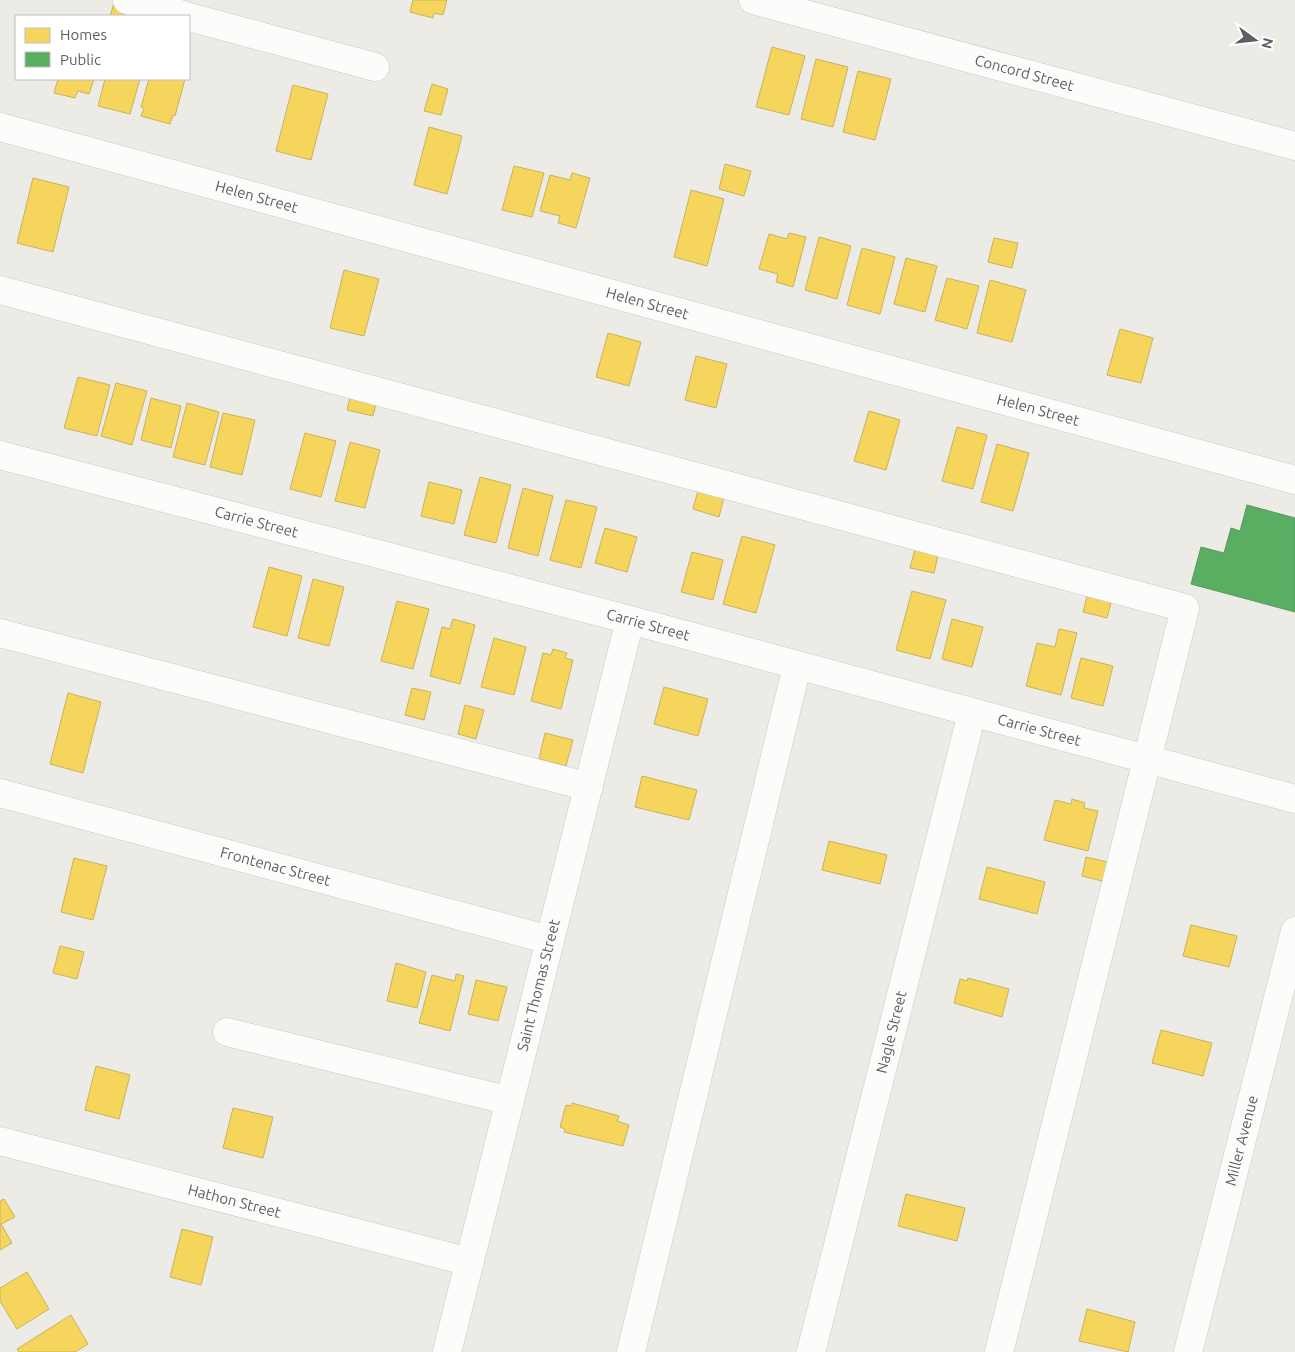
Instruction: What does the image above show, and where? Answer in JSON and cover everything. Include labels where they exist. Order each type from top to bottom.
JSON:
[{"type":"street","points":[[127,0],[184,15]]},
{"type":"street","name":"Concord Street","points":[[754,0],[1295,146]]},
{"type":"street","points":[[190,17],[375,67]]},
{"type":"street","name":"Helen Street","points":[[0,127],[1295,480]]},
{"type":"street","points":[[0,290],[1185,608],[999,1352]]},
{"type":"street","name":"Carrie Street","points":[[0,455],[630,620],[1295,799]]},
{"type":"street","name":"Saint Thomas Street","points":[[447,1352],[630,620]]},
{"type":"street","points":[[0,633],[588,787]]},
{"type":"street","points":[[631,1352],[797,666]]},
{"type":"street","name":"Nagle Street","points":[[811,1352],[972,713]]},
{"type":"street","name":"Frontenac Street","points":[[0,793],[550,940]]},
{"type":"street","name":"Miller Avenue","points":[[1188,1352],[1295,931]]},
{"type":"street","points":[[228,1032],[510,1102]]},
{"type":"street","name":"Hathon Street","points":[[0,1141],[470,1262]]},
{"type":"building: Homes","points":[[115,0],[132,5],[129,15],[110,15]]},
{"type":"building: Homes","points":[[413,0],[447,0],[443,15],[434,13],[433,18],[410,12]]},
{"type":"building: Homes","points":[[772,47],[805,56],[789,115],[756,107]]},
{"type":"building: Homes","points":[[816,59],[848,67],[833,127],[801,119]]},
{"type":"building: Homes","points":[[858,71],[891,79],[875,140],[843,132]]},
{"type":"building: Homes","points":[[58,80],[94,80],[89,94],[78,91],[75,98],[54,93]]},
{"type":"building: Homes","points":[[105,80],[140,80],[130,114],[98,106]]},
{"type":"building: Homes","points":[[149,80],[185,80],[175,116],[173,115],[170,124],[141,116],[144,108],[141,107]]},
{"type":"building: Homes","points":[[432,84],[448,89],[441,115],[424,111]]},
{"type":"building: Homes","points":[[293,85],[328,94],[311,160],[276,151]]},
{"type":"building: Homes","points":[[429,127],[462,136],[447,194],[414,185]]},
{"type":"building: Homes","points":[[725,164],[751,171],[744,196],[719,189]]},
{"type":"building: Homes","points":[[514,166],[544,173],[532,217],[502,210]]},
{"type":"building: Homes","points":[[572,173],[590,178],[576,228],[558,223],[560,216],[540,211],[550,175],[570,180]]},
{"type":"building: Homes","points":[[33,178],[69,187],[53,252],[17,243]]},
{"type":"building: Homes","points":[[691,190],[724,199],[707,266],[674,257]]},
{"type":"building: Homes","points":[[789,233],[806,237],[793,287],[776,282],[778,274],[759,269],[769,234],[787,239]]},
{"type":"building: Homes","points":[[819,237],[851,246],[837,299],[805,290]]},
{"type":"building: Homes","points":[[994,238],[1018,243],[1012,268],[988,262]]},
{"type":"building: Homes","points":[[862,248],[895,257],[880,314],[847,305]]},
{"type":"building: Homes","points":[[906,258],[937,266],[925,312],[894,304]]},
{"type":"building: Homes","points":[[344,270],[379,279],[364,336],[330,328]]},
{"type":"building: Homes","points":[[947,278],[979,286],[967,329],[935,320]]},
{"type":"building: Homes","points":[[990,280],[1026,290],[1012,342],[977,333]]},
{"type":"building: Homes","points":[[1120,329],[1153,338],[1141,383],[1107,375]]},
{"type":"building: Homes","points":[[608,333],[641,342],[629,386],[596,377]]},
{"type":"building: Homes","points":[[696,356],[727,364],[716,408],[685,400]]},
{"type":"building: Homes","points":[[78,377],[110,385],[97,436],[64,428]]},
{"type":"building: Homes","points":[[116,383],[147,391],[132,445],[101,436]]},
{"type":"building: Homes","points":[[353,386],[379,392],[373,416],[347,410]]},
{"type":"building: Homes","points":[[151,398],[181,406],[171,448],[141,440]]},
{"type":"building: Homes","points":[[187,403],[219,412],[205,465],[173,457]]},
{"type":"building: Homes","points":[[869,411],[900,420],[886,470],[854,461]]},
{"type":"building: Homes","points":[[223,413],[255,420],[242,475],[210,467]]},
{"type":"building: Homes","points":[[957,427],[987,435],[973,489],[942,481]]},
{"type":"building: Homes","points":[[305,433],[336,441],[321,497],[290,489]]},
{"type":"building: Homes","points":[[350,442],[380,450],[365,508],[335,501]]},
{"type":"building: Homes","points":[[997,444],[1029,453],[1013,511],[981,502]]},
{"type":"building: Homes","points":[[480,477],[511,485],[496,543],[464,535]]},
{"type":"building: Homes","points":[[429,482],[462,490],[454,524],[421,516]]},
{"type":"building: Homes","points":[[700,483],[726,490],[719,517],[693,509]]},
{"type":"building: Homes","points":[[523,488],[553,496],[538,556],[508,548]]},
{"type":"building: Homes","points":[[566,500],[597,507],[581,568],[550,560]]},
{"type":"building: Homes","points":[[605,528],[637,537],[627,572],[595,563]]},
{"type":"building: Homes","points":[[742,536],[775,545],[756,613],[723,604]]},
{"type":"building: Homes","points":[[917,541],[940,547],[934,573],[910,568]]},
{"type":"building: Homes","points":[[692,552],[723,560],[713,600],[681,592]]},
{"type":"building: Homes","points":[[269,567],[302,576],[287,636],[253,627]]},
{"type":"building: Homes","points":[[313,579],[344,587],[329,646],[298,638]]},
{"type":"building: Homes","points":[[1090,585],[1114,591],[1107,618],[1083,612]]},
{"type":"building: Homes","points":[[912,591],[946,600],[930,659],[896,650]]},
{"type":"building: Homes","points":[[397,601],[429,609],[413,669],[381,661]]},
{"type":"building: Homes","points":[[453,619],[475,625],[460,684],[430,676],[442,627],[450,629]]},
{"type":"building: Homes","points":[[952,619],[983,627],[972,667],[942,659]]},
{"type":"building: Homes","points":[[1059,629],[1077,633],[1061,695],[1026,686],[1037,643],[1055,647]]},
{"type":"building: Homes","points":[[494,638],[526,647],[514,695],[481,687]]},
{"type":"building: Homes","points":[[553,649],[567,653],[565,658],[573,660],[561,709],[531,701],[543,653],[551,655]]},
{"type":"building: Homes","points":[[1081,658],[1113,666],[1103,706],[1071,698]]},
{"type":"building: Homes","points":[[664,687],[708,699],[698,736],[654,724]]},
{"type":"building: Homes","points":[[412,688],[431,692],[424,720],[405,715]]},
{"type":"building: Homes","points":[[68,693],[101,702],[83,773],[50,764]]},
{"type":"building: Homes","points":[[465,705],[484,710],[476,739],[458,734]]},
{"type":"building: Homes","points":[[545,733],[573,740],[566,766],[539,759]]},
{"type":"building: Homes","points":[[642,776],[697,790],[689,820],[635,807]]},
{"type":"building: Homes","points":[[1072,799],[1085,803],[1084,808],[1098,811],[1088,851],[1044,840],[1055,800],[1071,804]]},
{"type":"building: Homes","points":[[829,841],[887,855],[880,884],[822,870]]},
{"type":"building: Homes","points":[[1086,857],[1112,863],[1106,882],[1082,876]]},
{"type":"building: Homes","points":[[74,858],[107,866],[93,920],[61,912]]},
{"type":"building: Homes","points":[[987,867],[1045,882],[1037,914],[979,899]]},
{"type":"building: Homes","points":[[1191,925],[1237,936],[1229,967],[1183,956]]},
{"type":"building: Homes","points":[[60,946],[84,952],[77,979],[53,973]]},
{"type":"building: Homes","points":[[396,963],[426,972],[417,1008],[387,1001]]},
{"type":"building: Homes","points":[[456,974],[464,976],[450,1031],[419,1023],[432,975],[455,981]]},
{"type":"building: Homes","points":[[968,978],[1009,989],[1002,1017],[954,1003],[960,979],[967,981]]},
{"type":"building: Homes","points":[[476,980],[507,987],[498,1021],[468,1014]]},
{"type":"building: Homes","points":[[1161,1030],[1212,1043],[1203,1076],[1152,1063]]},
{"type":"building: Homes","points":[[96,1066],[130,1075],[119,1119],[85,1110]]},
{"type":"building: Homes","points":[[572,1103],[619,1116],[617,1121],[629,1125],[623,1146],[564,1132],[565,1129],[560,1127],[566,1105],[571,1106]]},
{"type":"building: Homes","points":[[233,1108],[273,1117],[263,1158],[223,1148]]},
{"type":"building: Homes","points":[[906,1194],[965,1208],[957,1241],[898,1226]]},
{"type":"building: Homes","points":[[4,1199],[15,1217],[1,1224],[12,1243],[0,1250],[0,1201]]},
{"type":"building: Homes","points":[[182,1229],[213,1237],[201,1285],[170,1277]]},
{"type":"building: Homes","points":[[27,1272],[49,1309],[17,1329],[0,1301],[0,1288]]},
{"type":"building: Homes","points":[[1087,1309],[1135,1322],[1128,1352],[1079,1341]]},
{"type":"building: Homes","points":[[71,1315],[88,1344],[75,1352],[19,1352],[17,1349]]},
{"type":"building: Public","points":[[1247,505],[1295,518],[1295,612],[1191,584],[1201,547],[1224,553],[1231,528],[1240,531]]}]
